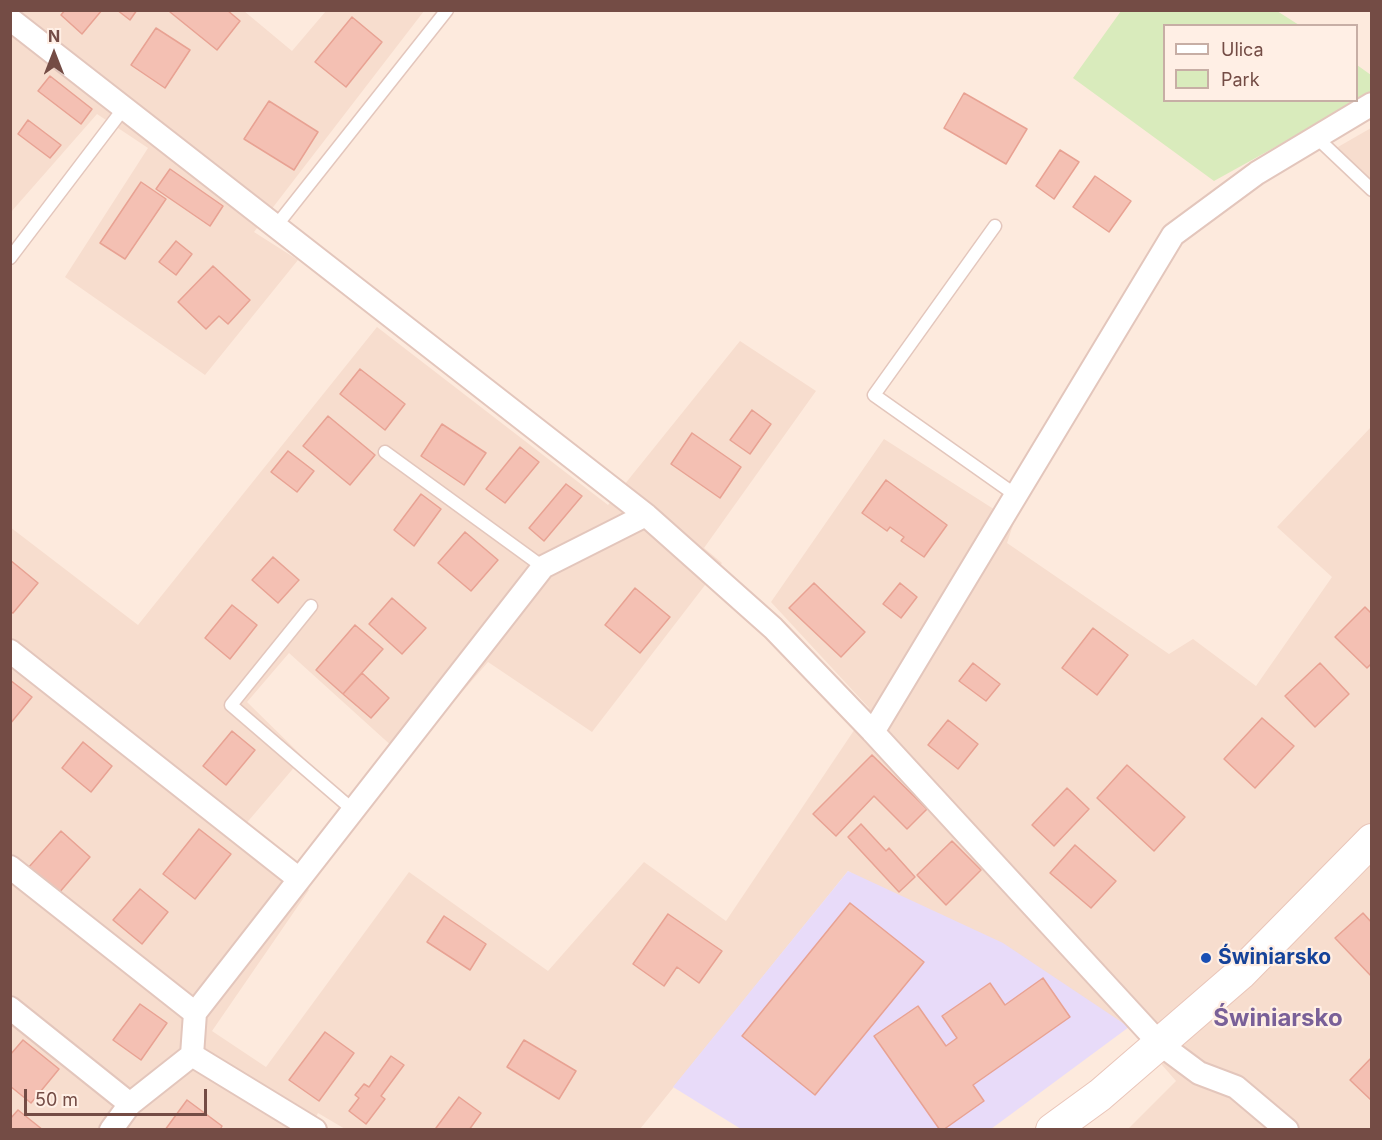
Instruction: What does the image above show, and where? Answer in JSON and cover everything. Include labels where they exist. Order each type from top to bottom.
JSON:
[{"type":"street","points":[[10,19],[646,515],[773,628],[873,732],[1160,1044],[1198,1072],[1236,1087],[1287,1130]]},
{"type":"street","points":[[873,732],[1173,235],[1257,173],[1371,104]]},
{"type":"street","points":[[111,1130],[130,1104],[192,1055],[195,1013],[543,567],[646,515]]},
{"type":"street","points":[[10,651],[299,879]]},
{"type":"street","points":[[1052,1130],[1100,1095],[1240,974],[1371,840]]},
{"type":"street","points":[[10,867],[195,1013]]},
{"type":"street","points":[[10,1008],[130,1104]]},
{"type":"street","points":[[192,1055],[315,1130]]},
{"type":"lane","points":[[276,226],[447,10]]},
{"type":"lane","points":[[10,258],[124,108]]},
{"type":"lane","points":[[1316,137],[1371,190]]},
{"type":"lane","points":[[995,226],[874,395],[1017,496]]},
{"type":"lane","points":[[385,452],[543,567]]},
{"type":"lane","points":[[311,606],[231,705],[353,810]]},
{"type":"shaded area","points":[[11,11],[244,11],[292,51],[326,11],[424,11],[254,232],[298,260],[205,375],[65,277],[148,148],[97,114],[11,212]]},
{"type":"shaded area","points":[[1371,128],[1371,188],[1331,151]]},
{"type":"shaded area","points":[[377,327],[608,505],[740,341],[816,391],[704,548],[722,563],[592,732],[488,662],[405,758],[289,653],[247,702],[303,757],[244,826],[309,890],[212,1031],[266,1067],[409,872],[548,971],[644,862],[726,921],[869,708],[771,602],[884,439],[1014,522],[1007,543],[1169,654],[1193,639],[1256,686],[1332,577],[1277,527],[1371,427],[1371,1129],[1128,1129],[1176,1081],[1129,1027],[848,871],[640,1129],[345,1129],[318,1113],[310,1129],[11,1129],[10,527],[138,625]]},
{"type":"shaded area","points":[[848,871],[1003,943],[1129,1027],[991,1129],[741,1129],[673,1087]]},
{"type":"green space","points":[[1121,11],[1277,11],[1297,24],[1163,24],[1163,102],[1357,102],[1214,181],[1073,78]]},
{"type":"green space","points":[[1358,66],[1371,75],[1371,94],[1358,101]]},
{"type":"building","points":[[65,10],[102,10],[82,34],[61,15]]},
{"type":"building","points":[[117,10],[137,10],[130,20]]},
{"type":"building","points":[[172,10],[227,10],[240,21],[217,50],[170,12]]},
{"type":"building","points":[[352,17],[382,42],[346,87],[315,62]]},
{"type":"building","points":[[156,28],[190,50],[165,88],[131,65]]},
{"type":"building","points":[[50,76],[92,109],[81,124],[38,91]]},
{"type":"building","points":[[964,93],[1027,129],[1006,164],[944,128]]},
{"type":"building","points":[[269,101],[318,132],[294,170],[244,139]]},
{"type":"building","points":[[28,120],[61,145],[50,158],[18,134]]},
{"type":"building","points":[[1060,150],[1079,162],[1054,199],[1036,186]]},
{"type":"building","points":[[170,169],[223,206],[210,226],[156,189]]},
{"type":"building","points":[[1095,176],[1131,201],[1109,232],[1073,207]]},
{"type":"building","points":[[141,182],[166,199],[125,259],[100,243]]},
{"type":"building","points":[[176,241],[192,254],[176,275],[159,262]]},
{"type":"building","points":[[213,266],[250,300],[228,324],[219,316],[206,329],[178,302]]},
{"type":"building","points":[[360,369],[405,404],[385,430],[340,394]]},
{"type":"building","points":[[752,410],[771,424],[750,454],[730,440]]},
{"type":"building","points":[[328,416],[375,455],[350,485],[303,446]]},
{"type":"building","points":[[442,424],[486,453],[464,485],[421,456]]},
{"type":"building","points":[[692,433],[741,467],[720,498],[671,464]]},
{"type":"building","points":[[520,447],[539,462],[505,503],[486,489]]},
{"type":"building","points":[[288,451],[314,471],[297,492],[271,472]]},
{"type":"building","points":[[886,480],[947,525],[924,557],[901,541],[904,537],[890,527],[887,531],[862,513]]},
{"type":"building","points":[[566,484],[582,496],[544,541],[529,528]]},
{"type":"building","points":[[421,494],[441,509],[414,546],[394,530]]},
{"type":"building","points":[[465,532],[498,560],[471,591],[438,563]]},
{"type":"building","points":[[273,557],[299,580],[278,603],[252,580]]},
{"type":"building","points":[[10,560],[38,583],[13,613],[10,612]]},
{"type":"building","points":[[814,583],[865,632],[841,657],[789,608]]},
{"type":"building","points":[[900,583],[917,597],[901,618],[883,604]]},
{"type":"building","points":[[635,588],[670,617],[640,653],[605,625]]},
{"type":"building","points":[[392,598],[426,628],[402,654],[369,624]]},
{"type":"building","points":[[232,605],[257,625],[230,659],[205,638]]},
{"type":"building","points":[[1365,607],[1372,614],[1372,663],[1367,668],[1335,637]]},
{"type":"building","points":[[355,625],[383,649],[343,694],[316,670]]},
{"type":"building","points":[[1093,628],[1128,655],[1097,695],[1062,668]]},
{"type":"building","points":[[973,663],[1000,684],[986,701],[959,681]]},
{"type":"building","points":[[1320,663],[1349,694],[1315,727],[1285,696]]},
{"type":"building","points":[[362,673],[389,698],[371,718],[343,694]]},
{"type":"building","points":[[10,680],[32,697],[10,724]]},
{"type":"building","points":[[1262,718],[1294,746],[1255,788],[1224,759]]},
{"type":"building","points":[[948,720],[978,744],[958,769],[928,745]]},
{"type":"building","points":[[232,731],[255,750],[226,785],[203,766]]},
{"type":"building","points":[[83,742],[112,766],[91,792],[62,768]]},
{"type":"building","points":[[872,755],[927,809],[907,829],[874,796],[836,836],[813,814]]},
{"type":"building","points":[[1127,765],[1185,817],[1154,851],[1097,798]]},
{"type":"building","points":[[1067,788],[1089,809],[1054,846],[1032,825]]},
{"type":"building","points":[[861,824],[886,851],[889,848],[915,877],[899,892],[848,837]]},
{"type":"building","points":[[199,829],[231,854],[195,899],[163,874]]},
{"type":"building","points":[[61,831],[90,857],[58,894],[28,868]]},
{"type":"building","points":[[952,841],[981,870],[946,905],[917,875]]},
{"type":"building","points":[[1075,845],[1116,881],[1091,908],[1050,873]]},
{"type":"building","points":[[140,889],[168,912],[142,944],[113,920]]},
{"type":"building","points":[[850,903],[924,962],[815,1095],[742,1036]]},
{"type":"building","points":[[1363,913],[1372,923],[1372,977],[1335,938]]},
{"type":"building","points":[[668,914],[722,951],[699,983],[677,967],[664,986],[633,964]]},
{"type":"building","points":[[444,916],[486,944],[470,970],[427,942]]},
{"type":"building","points":[[1043,978],[1070,1017],[973,1085],[984,1101],[940,1130],[874,1036],[918,1006],[946,1046],[957,1038],[942,1016],[990,983],[1005,1005]]},
{"type":"building","points":[[140,1004],[167,1023],[141,1060],[113,1040]]},
{"type":"building","points":[[325,1032],[354,1053],[319,1101],[289,1080]]},
{"type":"building","points":[[23,1040],[59,1069],[31,1103],[10,1086],[10,1055]]},
{"type":"building","points":[[524,1040],[576,1071],[559,1099],[507,1067]]},
{"type":"building","points":[[391,1056],[404,1065],[381,1096],[385,1099],[366,1124],[349,1111],[359,1098],[355,1095],[364,1084],[369,1087]]},
{"type":"building","points":[[1372,1057],[1372,1101],[1350,1080]]},
{"type":"building","points":[[459,1097],[481,1113],[469,1130],[438,1130],[436,1128]]},
{"type":"building","points":[[187,1100],[222,1126],[220,1130],[165,1130]]},
{"type":"building","points":[[18,1110],[43,1130],[10,1130],[10,1119]]},
{"type":"place","name":"Świniarsko","points":[[1206,958]]},
{"type":"district","name":"Świniarsko","points":[[1278,1019]]}]
